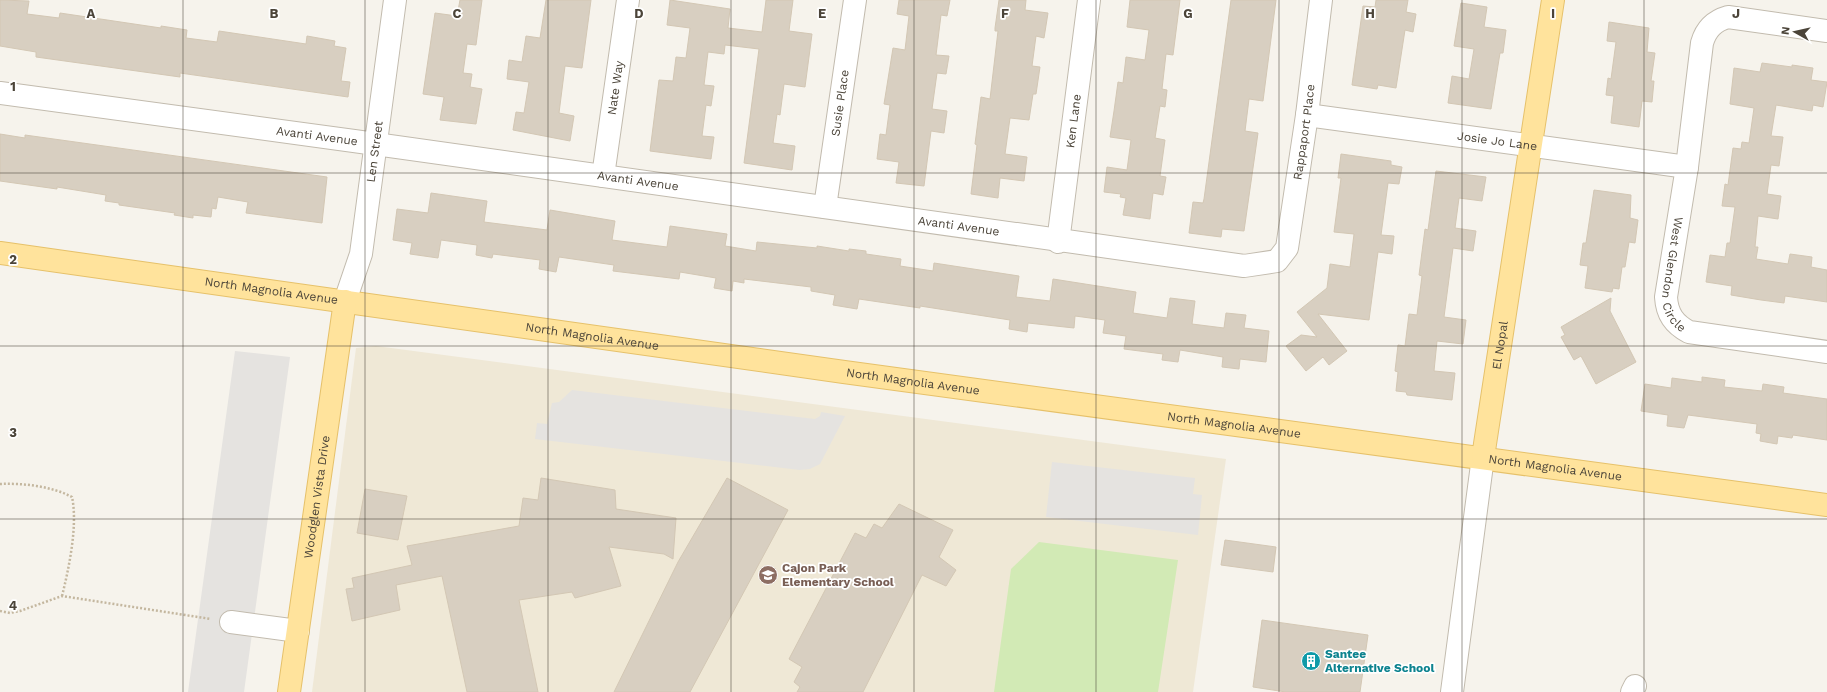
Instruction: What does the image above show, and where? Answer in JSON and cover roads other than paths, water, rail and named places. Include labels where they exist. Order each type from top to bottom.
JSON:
[{"type":"main road","name":"El Nopal","points":[[1483,457],[1552,0]]},
{"type":"main road","name":"North Magnolia Avenue","points":[[0,253],[1352,442],[1483,457],[1827,505]]},
{"type":"main road","name":"Woodglen Vista Drive","points":[[289,692],[345,301]]},
{"type":"street","name":"Len Street","points":[[345,301],[360,254],[395,0]]},
{"type":"street","name":"Nate Way","points":[[603,176],[628,0]]},
{"type":"street","name":"Susie Place","points":[[825,207],[855,0]]},
{"type":"street","name":"Ken Lane","points":[[1058,242],[1089,0]]},
{"type":"street","name":"Rappaport Place","points":[[1276,261],[1287,248],[1308,115],[1321,0]]},
{"type":"street","name":"West Glendon Circle","points":[[1827,31],[1728,16],[1715,22],[1710,27],[1702,43],[1687,167],[1666,297],[1669,314],[1674,322],[1688,332],[1827,352]]},
{"type":"street","name":"Avanti Avenue","points":[[0,93],[825,207],[1058,242],[1244,266],[1276,261]]},
{"type":"street","name":"Josie Jo Lane","points":[[1308,115],[1687,167]]},
{"type":"street","name":"El Nopal","points":[[1452,692],[1483,457]]},
{"type":"street","points":[[231,622],[298,631]]},
{"type":"place","name":"Cajon Park Elementary School","points":[[768,575]]},
{"type":"place","name":"Santee Alternative School","points":[[1311,661]]}]
